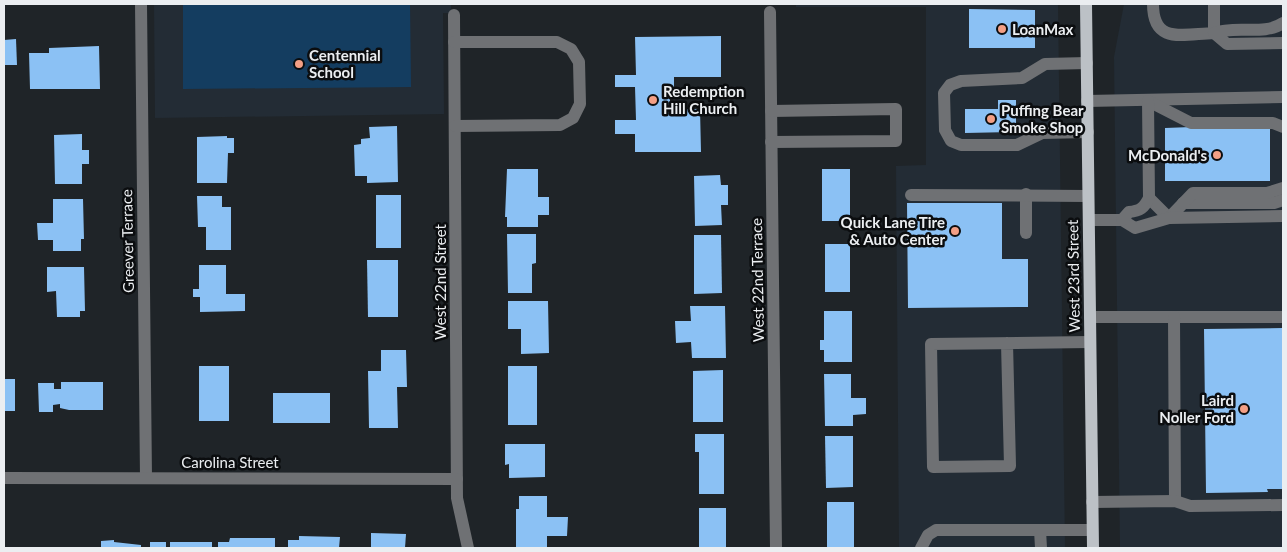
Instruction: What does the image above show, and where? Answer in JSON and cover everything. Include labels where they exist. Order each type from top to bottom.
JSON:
[{"type":"main road","name":"West 23rd Street","points":[[1086,4],[1093,548]]},
{"type":"street","name":"Greever Terrace","points":[[141,4],[146,478]]},
{"type":"street","points":[[1153,4],[1155,24],[1160,31],[1169,34],[1214,34],[1227,29],[1272,29],[1283,22]]},
{"type":"street","points":[[1214,4],[1214,34]]},
{"type":"street","name":"West 22nd Terrace","points":[[770,12],[776,548]]},
{"type":"street","name":"West 22nd Street","points":[[454,15],[457,479],[458,498],[468,548]]},
{"type":"street","points":[[1214,34],[1227,44],[1283,43]]},
{"type":"street","points":[[454,42],[557,42],[571,49],[579,62],[580,87],[580,104],[573,118],[560,125],[455,126]]},
{"type":"street","points":[[1086,63],[1045,64],[1022,78],[961,81],[950,85],[944,93],[945,130],[951,141],[961,145],[1017,145],[1042,132],[1088,132]]},
{"type":"street","points":[[1087,101],[1148,101],[1193,97],[1283,97]]},
{"type":"street","points":[[1148,101],[1191,123],[1273,123],[1283,127]]},
{"type":"street","points":[[1122,220],[1129,212],[1138,211],[1144,207],[1149,198],[1148,101]]},
{"type":"street","points":[[771,111],[896,110],[896,141],[772,142]]},
{"type":"street","points":[[1169,218],[1193,193],[1268,193],[1283,188]]},
{"type":"street","points":[[1026,194],[1026,233]]},
{"type":"street","points":[[911,195],[1026,194],[1035,197],[1088,196]]},
{"type":"street","points":[[1149,198],[1169,218]]},
{"type":"street","points":[[1183,203],[1274,203],[1283,200]]},
{"type":"street","points":[[1089,220],[1122,220],[1135,228],[1169,218],[1283,216]]},
{"type":"street","points":[[1090,317],[1283,317]]},
{"type":"street","points":[[1174,317],[1175,500]]},
{"type":"street","points":[[1007,343],[1010,466],[933,467],[931,344],[1007,343],[1090,342]]},
{"type":"street","name":"Carolina Street","points":[[4,478],[457,479]]},
{"type":"street","points":[[1092,502],[1175,500],[1190,506],[1283,505]]},
{"type":"street","points":[[921,548],[928,535],[936,530],[1092,530]]},
{"type":"street","points":[[1040,530],[1041,548]]},
{"type":"shaded area","name":"Centennial School","points":[[154,4],[451,4],[451,13],[443,13],[444,114],[155,118]]},
{"type":"shaded area","points":[[183,4],[410,4],[411,87],[183,89]]},
{"type":"shaded area","points":[[796,4],[1058,4],[1065,548],[899,548],[896,166],[926,165],[926,7],[796,7]]},
{"type":"shaded area","points":[[1124,4],[1283,4],[1283,548],[1120,548],[1114,57]]},
{"type":"building","name":"LoanMax","points":[[969,9],[1035,10],[1035,48],[969,48]]},
{"type":"building","name":"Redemption Hill Church","points":[[721,36],[721,77],[674,77],[674,91],[670,91],[670,109],[700,109],[701,152],[635,152],[635,134],[615,134],[615,120],[636,120],[635,87],[615,87],[615,75],[636,75],[635,37]]},
{"type":"building","points":[[16,39],[17,65],[4,65],[4,40]]},
{"type":"building","points":[[99,46],[100,89],[30,89],[29,53],[49,53],[49,48]]},
{"type":"building","name":"Puffing Bear Smoke Shop","points":[[998,100],[1016,100],[1016,129],[1012,129],[1012,132],[965,133],[965,109],[998,109]]},
{"type":"building","name":"McDonald's","points":[[1270,124],[1270,181],[1165,181],[1165,128]]},
{"type":"building","points":[[397,126],[398,182],[367,183],[367,176],[355,176],[354,145],[361,144],[361,139],[370,138],[369,127]]},
{"type":"building","points":[[82,134],[82,150],[89,150],[89,164],[82,164],[82,184],[55,184],[54,135]]},
{"type":"building","points":[[227,136],[227,138],[234,138],[234,153],[228,153],[227,183],[197,183],[197,137]]},
{"type":"building","points":[[507,169],[538,169],[538,197],[549,197],[549,215],[538,215],[538,227],[507,227],[507,217],[505,217]]},
{"type":"building","points":[[822,169],[850,169],[850,221],[822,221]]},
{"type":"building","points":[[720,175],[721,185],[728,185],[728,205],[721,205],[722,225],[695,226],[694,176]]},
{"type":"building","points":[[376,195],[401,195],[401,248],[376,248]]},
{"type":"building","points":[[197,196],[222,196],[222,207],[231,207],[231,250],[206,250],[206,227],[198,227]]},
{"type":"building","points":[[53,199],[83,199],[84,239],[81,239],[81,251],[53,251],[53,240],[38,240],[37,223],[53,223]]},
{"type":"building","name":"Quick Lane Tire & Auto Center","points":[[907,203],[1002,203],[1002,259],[1028,259],[1028,307],[908,308]]},
{"type":"building","points":[[507,234],[536,234],[536,263],[532,264],[532,293],[508,293]]},
{"type":"building","points":[[694,235],[721,235],[722,293],[694,294]]},
{"type":"building","points":[[825,244],[850,244],[850,292],[825,292]]},
{"type":"building","points":[[367,260],[398,260],[398,317],[368,317]]},
{"type":"building","points":[[199,265],[226,265],[226,294],[245,294],[245,311],[200,312],[200,297],[193,297],[193,289],[199,289]]},
{"type":"building","points":[[47,267],[84,267],[85,311],[80,311],[80,317],[57,317],[56,291],[47,292]]},
{"type":"building","points":[[508,301],[548,301],[549,353],[521,354],[521,329],[508,329]]},
{"type":"building","points":[[690,306],[725,306],[726,358],[692,358],[691,342],[676,343],[675,321],[691,321]]},
{"type":"building","points":[[824,311],[852,311],[852,362],[824,362],[824,350],[820,350],[820,340],[824,340]]},
{"type":"building","name":"Laird Noller Ford","points":[[1283,328],[1283,489],[1267,489],[1268,492],[1206,493],[1204,329]]},
{"type":"building","points":[[381,350],[406,350],[407,387],[397,387],[398,428],[369,428],[368,371],[381,371]]},
{"type":"building","points":[[199,366],[229,366],[229,421],[199,421]]},
{"type":"building","points":[[508,366],[537,366],[537,425],[508,425]]},
{"type":"building","points":[[723,370],[723,422],[693,422],[693,371]]},
{"type":"building","points":[[824,374],[851,374],[851,398],[866,398],[866,414],[853,415],[853,426],[825,426]]},
{"type":"building","points":[[4,379],[15,379],[15,411],[4,411]]},
{"type":"building","points":[[61,382],[103,382],[103,410],[69,410],[60,408],[60,404],[53,405],[53,412],[39,412],[38,383],[54,383],[54,389],[61,389]]},
{"type":"building","points":[[273,393],[330,393],[330,423],[273,423]]},
{"type":"building","points":[[695,434],[724,434],[724,494],[699,494],[699,452],[695,452]]},
{"type":"building","points":[[825,436],[853,436],[853,487],[826,488]]},
{"type":"building","points":[[505,444],[545,444],[545,477],[509,478],[509,464],[505,465]]},
{"type":"building","points":[[519,496],[547,496],[547,517],[568,517],[567,536],[547,536],[547,548],[516,548],[516,509],[519,509]]},
{"type":"building","points":[[827,502],[854,502],[854,548],[827,548]]},
{"type":"building","points":[[699,508],[726,508],[726,548],[699,548]]},
{"type":"building","points":[[371,533],[406,534],[405,548],[371,548]]},
{"type":"building","points":[[299,536],[340,537],[339,548],[288,548],[288,540],[299,540]]},
{"type":"building","points":[[230,538],[275,538],[275,548],[218,548],[218,542],[229,542]]},
{"type":"building","points":[[114,540],[114,542],[141,545],[141,548],[101,548],[101,541]]},
{"type":"building","points":[[150,542],[166,542],[166,548],[150,548]]},
{"type":"building","points":[[170,542],[212,542],[212,548],[170,548]]},
{"type":"place","name":"LoanMax","points":[[1002,29]]},
{"type":"place","name":"Centennial School","points":[[299,64]]},
{"type":"place","name":"Redemption Hill Church","points":[[653,100]]},
{"type":"place","name":"Puffing Bear Smoke Shop","points":[[991,119]]},
{"type":"place","name":"McDonald's","points":[[1217,155]]},
{"type":"place","name":"Quick Lane Tire & Auto Center","points":[[955,231]]},
{"type":"place","name":"Laird Noller Ford","points":[[1244,409]]}]
